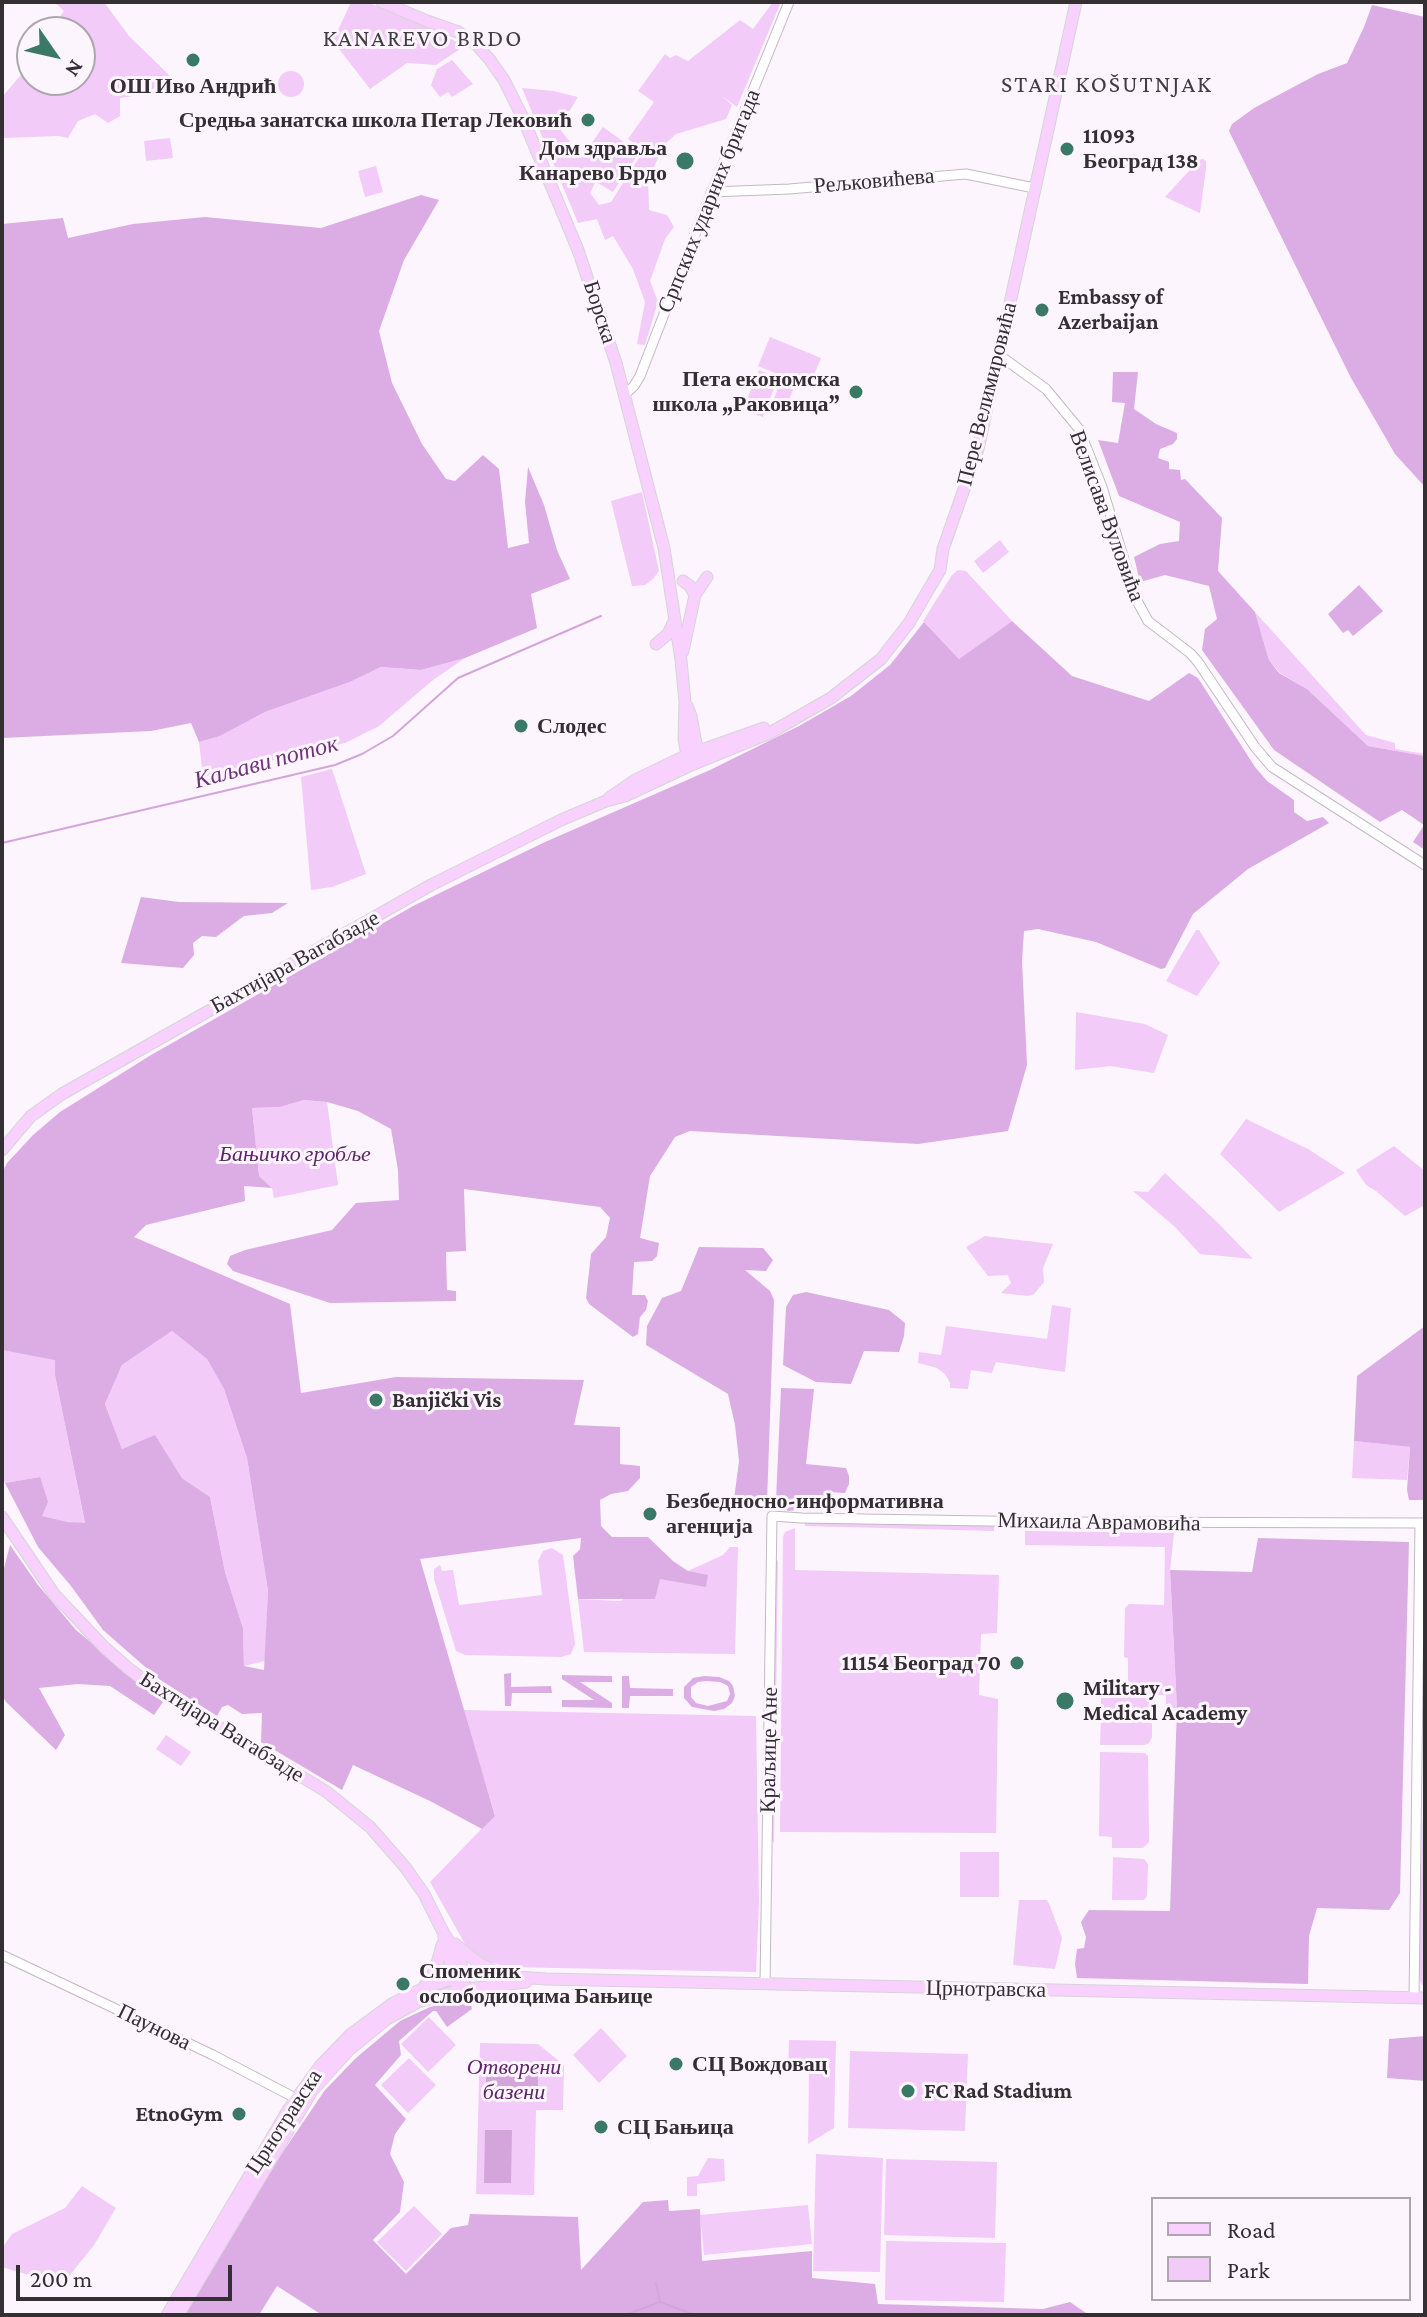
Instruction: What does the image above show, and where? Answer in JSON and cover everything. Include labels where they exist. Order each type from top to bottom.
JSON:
[{"type":"main road","name":"Борска","points":[[382,2],[466,36],[504,80],[529,131],[582,260],[651,495],[669,578],[685,702],[691,716],[693,759]]},
{"type":"main road","name":"Пере Велимировића","points":[[693,759],[770,733],[848,686],[881,659],[928,592],[941,565],[943,549],[974,462],[1076,2]]},
{"type":"main road","points":[[681,660],[695,595],[707,577]]},
{"type":"main road","points":[[683,581],[695,595]]},
{"type":"main road","points":[[675,617],[670,631],[656,644],[672,649],[681,660]]},
{"type":"main road","name":"Бахтијара Вагабзаде","points":[[2,1150],[36,1112],[71,1088],[473,862],[606,801],[635,780],[693,759]]},
{"type":"main road","name":"Бахтијара Вагабзаде","points":[[3,1524],[54,1594],[104,1647],[141,1679],[327,1792],[370,1827],[418,1885],[460,1959],[460,1983]]},
{"type":"main road","points":[[443,1932],[476,1961],[505,1976]]},
{"type":"main road","points":[[424,1988],[435,1971],[443,1932]]},
{"type":"main road","name":"Црнотравска","points":[[178,2315],[320,2066],[350,2035],[393,2003],[424,1988],[505,1976],[1420,1998]]},
{"type":"main road","name":"Црнотравска","points":[[167,2315],[300,2101],[336,2062],[379,2025],[418,2002],[460,1983],[546,1979]]},
{"type":"street","name":"Српских ударних бригада","points":[[624,395],[640,376],[789,2]]},
{"type":"street","name":"Рељковићева","points":[[711,192],[966,174],[1034,188]]},
{"type":"street","name":"Велисава Вуловића","points":[[999,355],[1051,393],[1079,429],[1102,487],[1136,599],[1148,621],[1198,662],[1269,765],[1425,865]]},
{"type":"street","name":"Михаила Аврамовића","points":[[772,1516],[1063,1522],[1422,1523]]},
{"type":"street","name":"Краљице Ане","points":[[765,1984],[772,1516]]},
{"type":"street","points":[[1420,1998],[1422,1523]]},
{"type":"street","name":"Паунова","points":[[2,1955],[213,2055],[300,2101]]},
{"type":"green space","points":[[54,2],[104,2],[129,36],[170,76],[146,94],[120,98],[120,116],[108,123],[95,114],[78,121],[68,138],[2,138],[2,97],[16,81],[16,96],[96,96],[96,16],[61,16],[64,11]]},
{"type":"green space","points":[[351,2],[367,2],[410,19],[463,47],[436,65],[407,63],[370,89],[333,41]]},
{"type":"green space","points":[[773,2],[781,2],[737,107],[722,96],[732,105],[726,119],[676,134],[664,145],[648,180],[649,210],[667,215],[674,227],[665,239],[650,281],[658,302],[645,345],[637,344],[645,302],[633,269],[613,236],[605,240],[597,219],[578,223],[522,88],[578,97],[559,128],[582,157],[603,127],[639,153],[613,192],[595,183],[590,193],[599,205],[611,202],[644,150],[628,139],[654,102],[638,91],[665,54],[688,61],[740,20],[753,29]]},
{"type":"green space","points":[[452,60],[473,84],[452,97],[448,92],[440,97],[431,85],[437,69]]},
{"type":"green space","points":[[291,71],[300,75],[304,84],[300,93],[291,97],[282,93],[278,84],[282,75]]},
{"type":"green space","points":[[170,138],[173,158],[146,161],[144,141]]},
{"type":"green space","points":[[1203,159],[1206,168],[1200,213],[1165,197]]},
{"type":"green space","points":[[376,166],[383,192],[365,197],[358,171]]},
{"type":"green space","points":[[770,337],[821,358],[809,387],[758,366]]},
{"type":"green space","points":[[759,370],[778,378],[763,417],[743,409]]},
{"type":"green space","points":[[781,380],[795,385],[784,412],[771,407]]},
{"type":"green space","points":[[642,492],[659,571],[645,585],[632,586],[611,501]]},
{"type":"green space","points":[[1000,540],[1009,552],[983,573],[974,561]]},
{"type":"green space","points":[[958,570],[966,571],[1012,621],[959,659],[923,621]]},
{"type":"green space","points":[[1255,612],[1366,735],[1395,743],[1395,749],[1425,756],[1368,746],[1307,689],[1280,673],[1269,660]]},
{"type":"green space","points":[[465,658],[433,680],[379,726],[345,743],[203,777],[199,742],[220,736],[265,712],[350,682],[381,667],[421,670]]},
{"type":"green space","points":[[332,769],[366,874],[332,887],[311,890],[301,777]]},
{"type":"green space","points":[[1196,930],[1199,930],[1220,963],[1197,996],[1166,981]]},
{"type":"green space","points":[[1076,1012],[1145,1024],[1168,1035],[1154,1073],[1110,1066],[1075,1070]]},
{"type":"green space","name":"Бањичко гробље","points":[[304,1100],[327,1102],[338,1185],[274,1198],[272,1188],[259,1176],[252,1108],[280,1107]]},
{"type":"green space","points":[[1246,1119],[1308,1149],[1345,1173],[1279,1212],[1220,1154]]},
{"type":"green space","points":[[1394,1146],[1425,1171],[1425,1205],[1405,1216],[1366,1185],[1356,1170]]},
{"type":"green space","points":[[1165,1173],[1253,1259],[1200,1254],[1175,1227],[1133,1191],[1148,1192]]},
{"type":"green space","points":[[985,1236],[1053,1244],[1043,1268],[1044,1282],[1034,1294],[1001,1293],[1011,1283],[1008,1275],[988,1276],[966,1247]]},
{"type":"green space","points":[[1052,1305],[1071,1308],[1065,1372],[996,1362],[992,1373],[971,1370],[968,1389],[950,1388],[945,1374],[937,1368],[918,1363],[919,1352],[941,1355],[946,1326],[1047,1339]]},
{"type":"green space","points":[[172,1331],[207,1359],[224,1389],[247,1458],[268,1591],[265,1661],[244,1666],[243,1628],[225,1572],[210,1497],[182,1478],[155,1436],[122,1449],[105,1404],[122,1365]]},
{"type":"green space","points":[[2,1350],[55,1359],[55,1375],[85,1524],[41,1516],[40,1477],[5,1483],[2,1476]]},
{"type":"green space","points":[[1354,1441],[1410,1447],[1407,1480],[1352,1478]]},
{"type":"green space","points":[[805,1523],[994,1525],[994,1531],[805,1526]]},
{"type":"green space","points":[[795,1528],[795,1570],[999,1575],[997,1633],[981,1634],[979,1695],[998,1699],[996,1833],[780,1832],[783,1537],[785,1532]]},
{"type":"green space","points":[[1025,1531],[1174,1533],[1170,1571],[1177,1708],[1166,1708],[1166,1695],[1154,1695],[1153,1711],[1150,1713],[1101,1714],[1101,1688],[1128,1688],[1128,1658],[1124,1657],[1125,1608],[1129,1604],[1164,1605],[1165,1547],[1025,1545]]},
{"type":"green space","points":[[730,1547],[738,1547],[735,1654],[584,1652],[578,1599],[620,1601],[660,1579],[688,1571],[723,1555]]},
{"type":"green space","points":[[552,1548],[563,1555],[575,1644],[571,1654],[561,1657],[465,1655],[456,1651],[434,1579],[434,1569],[440,1565],[442,1571],[453,1570],[459,1605],[542,1595],[538,1561],[543,1551]]},
{"type":"green space","points":[[775,1559],[778,1561],[774,1843],[771,1839]]},
{"type":"green space","points":[[463,1710],[756,1716],[759,1903],[756,1972],[507,1967],[483,1960],[469,1951],[430,1882],[495,1815]]},
{"type":"green space","points":[[1101,1720],[1150,1721],[1152,1737],[1145,1745],[1100,1745]]},
{"type":"green space","points":[[166,1735],[191,1752],[181,1766],[156,1749]]},
{"type":"green space","points":[[1100,1752],[1145,1753],[1148,1756],[1149,1842],[1143,1848],[1112,1848],[1112,1837],[1099,1836]]},
{"type":"green space","points":[[1424,1778],[1425,1985],[1422,1985],[1418,1976]]},
{"type":"green space","points":[[960,1852],[999,1852],[999,1897],[960,1897]]},
{"type":"green space","points":[[1113,1857],[1144,1859],[1148,1864],[1147,1896],[1144,1900],[1112,1900]]},
{"type":"green space","points":[[1019,1900],[1047,1900],[1062,1938],[1055,1969],[1013,1965]]},
{"type":"green space","points":[[429,2017],[456,2045],[428,2072],[401,2044]]},
{"type":"green space","points":[[601,2028],[627,2056],[599,2083],[573,2055]]},
{"type":"green space","points":[[789,2040],[836,2041],[834,2128],[808,2144],[809,2071],[788,2070]]},
{"type":"green space","name":"Отворени базени","points":[[480,2043],[538,2044],[564,2065],[563,2110],[536,2110],[534,2195],[476,2194]]},
{"type":"green space","name":"FC Rad Stadium","points":[[850,2051],[968,2054],[965,2131],[848,2128]]},
{"type":"green space","points":[[409,2058],[436,2085],[408,2113],[381,2085]]},
{"type":"green space","points":[[816,2154],[883,2158],[880,2272],[813,2271]]},
{"type":"green space","points":[[708,2158],[724,2159],[725,2181],[697,2184],[697,2196],[687,2196],[687,2177],[698,2176]]},
{"type":"green space","points":[[886,2159],[997,2162],[995,2238],[884,2235]]},
{"type":"green space","points":[[82,2186],[116,2208],[94,2245],[62,2285],[2,2267],[2,2248],[12,2234],[65,2208]]},
{"type":"green space","points":[[808,2205],[812,2244],[704,2255],[700,2215]]},
{"type":"green space","points":[[414,2206],[442,2234],[406,2271],[377,2242]]},
{"type":"green space","points":[[886,2241],[1006,2243],[1004,2302],[885,2300]]},
{"type":"shaded area","points":[[1372,5],[1425,17],[1425,487],[1395,454],[1351,378],[1229,131],[1232,124],[1254,108],[1318,74],[1347,63]]},
{"type":"shaded area","points":[[421,195],[439,200],[404,260],[379,331],[392,383],[422,444],[446,479],[455,481],[483,455],[499,469],[508,548],[529,543],[525,502],[528,467],[570,579],[531,594],[537,628],[465,658],[421,670],[381,667],[350,682],[265,712],[220,736],[199,742],[191,723],[151,731],[2,738],[2,224],[63,218],[68,238],[133,224],[205,217],[321,228]]},
{"type":"shaded area","points":[[1113,372],[1138,372],[1134,409],[1177,433],[1173,444],[1160,449],[1158,458],[1169,462],[1169,469],[1180,470],[1181,480],[1185,479],[1222,518],[1218,571],[1255,612],[1269,660],[1279,673],[1307,689],[1368,746],[1425,756],[1425,850],[1413,842],[1424,825],[1402,810],[1380,822],[1274,750],[1202,650],[1205,629],[1217,619],[1209,586],[1165,575],[1140,582],[1134,557],[1160,544],[1179,541],[1180,522],[1119,496],[1098,440],[1118,443],[1125,403],[1112,402]]},
{"type":"shaded area","points":[[1359,585],[1383,611],[1353,636],[1348,630],[1343,633],[1328,614]]},
{"type":"shaded area","points":[[1012,621],[1072,676],[1149,701],[1189,673],[1198,678],[1255,767],[1267,781],[1294,800],[1294,812],[1307,821],[1323,817],[1329,823],[1248,869],[1193,914],[1165,968],[1096,942],[1038,929],[1024,931],[1022,961],[1027,1065],[1008,1131],[918,1144],[690,1131],[675,1137],[650,1176],[640,1238],[659,1243],[657,1256],[652,1261],[634,1262],[632,1295],[645,1295],[648,1301],[640,1317],[638,1334],[633,1337],[589,1304],[586,1298],[591,1254],[606,1237],[610,1218],[600,1207],[464,1189],[466,1251],[446,1252],[447,1290],[456,1291],[456,1301],[330,1303],[233,1271],[227,1264],[230,1256],[332,1230],[356,1203],[399,1200],[391,1129],[358,1111],[327,1102],[304,1100],[280,1107],[252,1108],[259,1176],[272,1188],[244,1186],[245,1201],[146,1225],[134,1237],[290,1304],[301,1393],[396,1377],[584,1380],[574,1425],[620,1427],[620,1464],[640,1466],[640,1478],[628,1491],[600,1500],[601,1526],[612,1537],[648,1537],[688,1571],[708,1575],[706,1587],[660,1579],[655,1599],[578,1599],[573,1556],[580,1549],[581,1538],[420,1559],[495,1816],[482,1829],[353,1765],[342,1790],[261,1742],[262,1713],[242,1714],[228,1705],[222,1707],[217,1716],[159,1679],[103,1630],[38,1547],[5,1483],[40,1477],[48,1502],[42,1516],[85,1523],[55,1375],[55,1360],[2,1350],[2,1173],[7,1163],[60,1112],[151,1055],[415,905],[545,842],[710,770],[851,696],[890,665],[924,622],[959,659]],"holes":[[[172,1331],[207,1359],[224,1389],[247,1458],[268,1591],[264,1670],[244,1666],[243,1628],[225,1572],[210,1497],[182,1478],[155,1435],[122,1449],[105,1404],[122,1365]]]},
{"type":"shaded area","points":[[141,897],[179,902],[288,903],[272,913],[244,916],[216,937],[202,936],[193,943],[194,955],[183,968],[121,963]]},
{"type":"shaded area","points":[[699,1247],[763,1248],[773,1260],[766,1271],[745,1270],[770,1291],[774,1300],[767,1503],[734,1499],[739,1461],[728,1394],[646,1345],[647,1326],[662,1298],[681,1291]]},
{"type":"shaded area","points":[[806,1292],[889,1310],[905,1323],[899,1352],[864,1351],[851,1384],[816,1382],[783,1365],[786,1307],[793,1295]]},
{"type":"shaded area","points":[[1425,1326],[1425,1500],[1409,1500],[1410,1447],[1354,1441],[1357,1376]]},
{"type":"shaded area","points":[[781,1388],[814,1389],[806,1464],[846,1468],[849,1476],[845,1493],[828,1492],[824,1507],[788,1511],[776,1500]]},
{"type":"shaded area","points":[[1258,1538],[1409,1542],[1400,1893],[1389,1910],[1317,1908],[1309,1936],[1308,1984],[1077,1978],[1077,1949],[1084,1948],[1086,1937],[1081,1922],[1089,1910],[1170,1911],[1177,1708],[1170,1570],[1252,1572]]},
{"type":"shaded area","points":[[10,1545],[38,1585],[76,1630],[163,1702],[154,1715],[110,1686],[78,1684],[39,1688],[65,1735],[56,1750],[6,1702],[2,1695],[2,1576]]},
{"type":"shaded area","points":[[511,1673],[511,1687],[551,1686],[552,1693],[512,1693],[511,1706],[505,1706],[504,1674]]},
{"type":"shaded area","points":[[562,1675],[612,1676],[612,1682],[580,1682],[612,1703],[612,1708],[562,1707],[562,1700],[594,1700],[562,1679]]},
{"type":"shaded area","points":[[622,1676],[629,1676],[630,1688],[673,1689],[673,1696],[630,1696],[629,1708],[622,1708]]},
{"type":"shaded area","points":[[719,1677],[729,1681],[735,1696],[732,1703],[714,1711],[692,1707],[684,1698],[684,1687],[693,1678]],"holes":[[[698,1682],[720,1682],[728,1686],[730,1694],[727,1701],[708,1706],[696,1703],[691,1697],[691,1687]]]},
{"type":"shaded area","points":[[469,1996],[472,2009],[447,2027],[433,2011],[399,2041],[401,2055],[375,2085],[406,2119],[395,2134],[390,2154],[404,2182],[400,2212],[373,2240],[406,2274],[451,2228],[468,2225],[470,2214],[578,2217],[581,2270],[643,2202],[668,2200],[669,2211],[700,2209],[702,2261],[812,2251],[812,2278],[875,2284],[878,2304],[1043,2309],[1070,2302],[1089,2315],[322,2315],[277,2286],[259,2315],[184,2315],[274,2165],[325,2090],[356,2058],[400,2021],[430,2007]]},
{"type":"shaded area","points":[[1425,2036],[1425,2081],[1387,2078],[1389,2039]]},
{"type":"shaded area","points":[[486,2066],[538,2067],[538,2092],[486,2091]]},
{"type":"shaded area","points":[[485,2130],[512,2130],[511,2183],[484,2183]]},
{"type":"waterway","name":"Каљави поток","points":[[2,843],[335,765],[393,736],[458,678],[601,616]]},
{"type":"waterway","points":[[656,2283],[660,2301]]},
{"type":"waterway","points":[[625,2315],[660,2302],[695,2315]]},
{"type":"place","name":"ОШ Иво Андрић","points":[[193,60]]},
{"type":"place","name":"Средња занатска школа Петар Лековић","points":[[588,120]]},
{"type":"place","name":"11093 Београд 138","points":[[1067,149]]},
{"type":"place","name":"Дом здравља Канарево Брдо","points":[[685,161]]},
{"type":"place","name":"Embassy of Azerbaijan","points":[[1042,310]]},
{"type":"place","name":"Пета економска школа „Раковица”","points":[[856,392]]},
{"type":"place","name":"Слодес","points":[[521,726]]},
{"type":"place","name":"Banjički Vis","points":[[376,1400]]},
{"type":"place","name":"Безбедносно-информативна агенција","points":[[650,1514]]},
{"type":"place","name":"11154 Београд 70","points":[[1017,1663]]},
{"type":"place","name":"Military - Medical Academy","points":[[1065,1701]]},
{"type":"place","name":"Споменик ослободиоцима Бањице","points":[[403,1984]]},
{"type":"place","name":"СЦ Вождовац","points":[[676,2064]]},
{"type":"place","name":"FC Rad Stadium","points":[[908,2091]]},
{"type":"place","name":"EtnoGym","points":[[239,2114]]},
{"type":"place","name":"СЦ Бањица","points":[[601,2127]]},
{"type":"district","name":"KANAREVO BRDO","points":[[423,39]]},
{"type":"district","name":"STARI KOŠUTNJAK","points":[[1107,85]]}]
